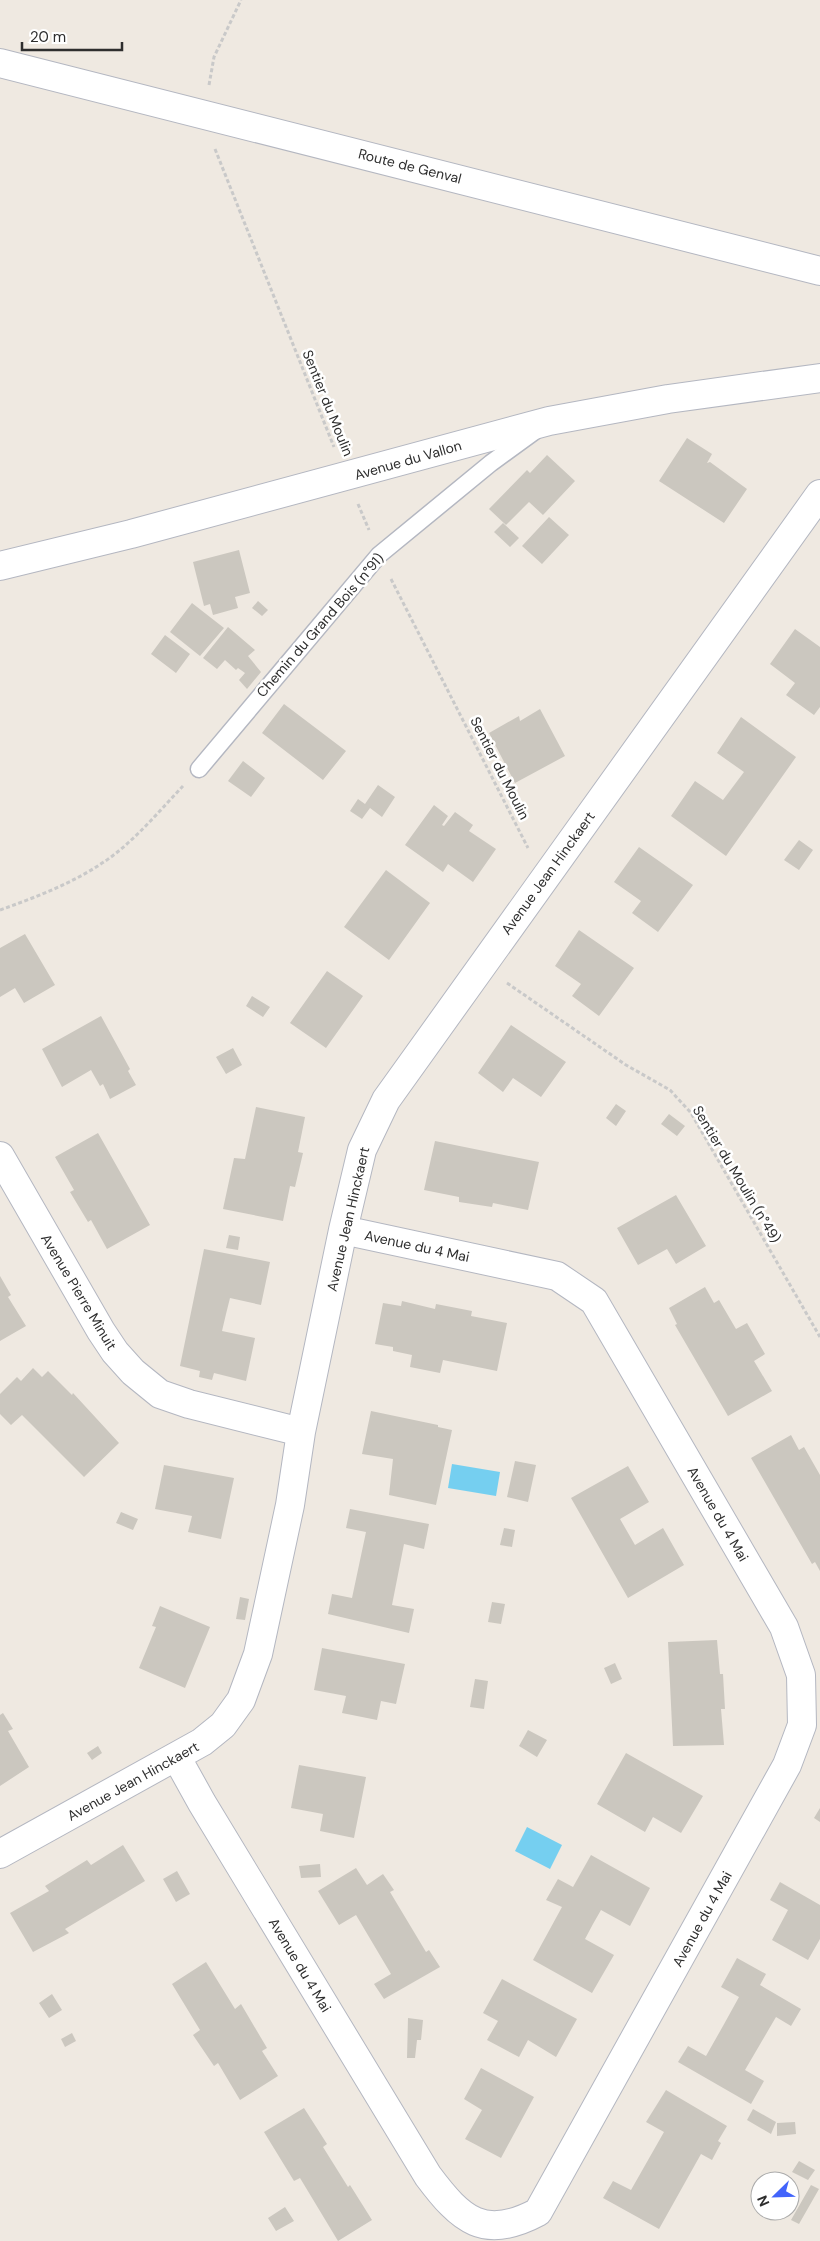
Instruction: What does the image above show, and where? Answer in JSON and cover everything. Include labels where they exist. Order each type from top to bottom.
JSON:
[{"type":"street","name":"Route de Genval","points":[[0,62],[820,271]]},
{"type":"street","name":"Avenue du Vallon","points":[[0,566],[131,534],[549,421],[668,399],[820,378]]},
{"type":"street","name":"Avenue Jean Hinckaert","points":[[0,1854],[177,1758],[202,1742],[223,1725],[241,1700],[258,1654],[290,1505],[302,1432],[343,1230],[362,1150],[386,1100],[820,494]]},
{"type":"street","name":"Avenue Pierre Minuit","points":[[0,1156],[101,1331],[115,1352],[133,1372],[160,1394],[189,1404],[302,1432]]},
{"type":"street","name":"Avenue du 4 Mai","points":[[177,1758],[202,1803],[428,2176],[466,2222],[495,2230],[520,2225],[538,2212],[788,1766],[802,1724],[801,1675],[784,1627],[594,1301],[557,1276],[343,1230]]},
{"type":"lane","name":"Chemin du Grand Bois (n°91)","points":[[199,769],[379,555],[491,463],[549,421]]},
{"type":"path","points":[[204,114],[214,57],[241,0]]},
{"type":"path","name":"Sentier du Moulin","points":[[204,114],[218,162],[379,555],[544,879]]},
{"type":"path","points":[[0,910],[43,895],[92,868],[128,843],[199,769]]},
{"type":"path","name":"Sentier du Moulin (n°49)","points":[[482,966],[626,1065],[670,1090],[691,1113],[820,1337]]},
{"type":"water","points":[[452,1464],[500,1472],[496,1496],[448,1488]]},
{"type":"water","points":[[527,1827],[562,1845],[550,1869],[515,1851]]},
{"type":"building","points":[[687,438],[712,454],[707,463],[710,462],[747,489],[724,523],[659,481]]},
{"type":"building","points":[[547,455],[575,481],[543,515],[529,502],[506,525],[489,509],[527,470],[530,473]]},
{"type":"building","points":[[549,517],[569,535],[542,564],[522,546]]},
{"type":"building","points":[[503,523],[519,538],[510,547],[494,532]]},
{"type":"building","points":[[239,550],[250,593],[235,597],[238,608],[213,615],[210,604],[204,606],[193,562]]},
{"type":"building","points":[[258,601],[268,610],[262,616],[252,608]]},
{"type":"building","points":[[192,603],[224,628],[200,656],[170,632]]},
{"type":"building","points":[[228,627],[255,650],[248,656],[261,672],[247,689],[239,680],[245,673],[238,668],[236,670],[225,660],[217,669],[203,658]]},
{"type":"building","points":[[795,629],[820,647],[820,707],[814,715],[786,695],[795,683],[770,664]]},
{"type":"building","points":[[165,635],[190,654],[176,673],[151,654]]},
{"type":"building","points":[[284,704],[346,751],[323,780],[262,733]]},
{"type":"building","points":[[540,709],[565,756],[515,783],[489,733],[519,716],[520,721]]},
{"type":"building","points":[[741,717],[796,757],[726,856],[671,816],[695,781],[723,800],[744,772],[717,753]]},
{"type":"building","points":[[243,761],[265,778],[251,797],[228,781]]},
{"type":"building","points":[[378,785],[395,797],[382,817],[370,808],[362,819],[350,811],[358,799],[365,804]]},
{"type":"building","points":[[434,805],[448,816],[442,825],[444,826],[455,812],[473,825],[469,831],[496,849],[473,882],[448,864],[443,872],[405,845]]},
{"type":"building","points":[[799,840],[813,850],[799,870],[784,860]]},
{"type":"building","points":[[639,847],[693,885],[658,932],[632,913],[641,901],[614,882]]},
{"type":"building","points":[[386,870],[430,903],[389,960],[344,927]]},
{"type":"building","points":[[579,930],[634,968],[599,1016],[572,996],[581,984],[555,966]]},
{"type":"building","points":[[25,934],[55,985],[24,1003],[15,988],[0,997],[0,948]]},
{"type":"building","points":[[327,971],[363,996],[326,1048],[290,1023]]},
{"type":"building","points":[[252,996],[270,1007],[263,1017],[246,1006]]},
{"type":"building","points":[[101,1016],[130,1069],[128,1071],[136,1085],[110,1099],[103,1084],[100,1086],[91,1070],[62,1087],[42,1049]]},
{"type":"building","points":[[511,1025],[566,1062],[541,1097],[513,1078],[503,1092],[478,1073]]},
{"type":"building","points":[[233,1048],[242,1065],[226,1074],[216,1057]]},
{"type":"building","points":[[616,1104],[626,1111],[616,1126],[606,1118]]},
{"type":"building","points":[[256,1107],[305,1117],[298,1152],[303,1153],[295,1187],[290,1186],[283,1221],[223,1209],[234,1158],[245,1159]]},
{"type":"building","points":[[669,1114],[685,1126],[677,1136],[661,1124]]},
{"type":"building","points":[[98,1133],[150,1225],[107,1249],[91,1220],[88,1222],[70,1192],[74,1190],[55,1157]]},
{"type":"building","points":[[435,1141],[539,1162],[528,1210],[493,1203],[492,1207],[459,1202],[459,1197],[424,1190]]},
{"type":"building","points":[[676,1195],[706,1246],[676,1264],[667,1249],[638,1265],[617,1228]]},
{"type":"building","points":[[229,1235],[240,1237],[238,1250],[226,1248]]},
{"type":"building","points":[[204,1249],[270,1262],[261,1305],[230,1298],[222,1331],[255,1338],[246,1381],[214,1373],[212,1380],[199,1377],[200,1371],[180,1366]]},
{"type":"building","points":[[0,1276],[11,1295],[8,1297],[26,1326],[0,1341]]},
{"type":"building","points":[[705,1287],[714,1303],[719,1300],[736,1329],[747,1323],[765,1354],[754,1361],[772,1391],[728,1416],[675,1325],[677,1324],[669,1308]]},
{"type":"building","points":[[402,1301],[435,1309],[436,1304],[472,1311],[471,1316],[507,1323],[497,1371],[443,1360],[440,1373],[410,1367],[412,1355],[393,1351],[393,1347],[375,1344],[383,1303],[401,1306]]},
{"type":"building","points":[[33,1368],[42,1377],[48,1371],[72,1395],[73,1393],[119,1443],[84,1477],[22,1415],[11,1425],[0,1414],[0,1394],[17,1377],[21,1381]]},
{"type":"building","points":[[371,1411],[438,1425],[438,1427],[452,1430],[436,1505],[389,1495],[393,1459],[362,1454]]},
{"type":"building","points":[[791,1435],[799,1450],[804,1447],[820,1475],[820,1571],[815,1562],[812,1564],[751,1458]]},
{"type":"building","points":[[515,1461],[536,1465],[528,1502],[507,1497]]},
{"type":"building","points":[[164,1465],[234,1478],[221,1539],[188,1532],[192,1516],[155,1509]]},
{"type":"building","points":[[628,1466],[649,1502],[620,1519],[635,1545],[663,1528],[684,1565],[628,1598],[571,1498]]},
{"type":"building","points":[[350,1509],[429,1524],[424,1549],[404,1544],[392,1605],[414,1609],[409,1633],[328,1614],[332,1594],[352,1598],[366,1532],[346,1528]]},
{"type":"building","points":[[121,1512],[138,1519],[133,1530],[116,1523]]},
{"type":"building","points":[[504,1528],[515,1530],[512,1547],[500,1545]]},
{"type":"building","points":[[240,1597],[249,1599],[245,1620],[236,1619]]},
{"type":"building","points":[[492,1602],[505,1604],[501,1624],[488,1622]]},
{"type":"building","points":[[160,1606],[210,1627],[185,1688],[139,1668],[156,1627],[152,1626]]},
{"type":"building","points":[[717,1640],[720,1674],[723,1674],[725,1709],[721,1709],[724,1745],[673,1746],[668,1642]]},
{"type":"building","points":[[322,1648],[405,1664],[396,1704],[381,1701],[377,1720],[342,1713],[346,1696],[314,1690]]},
{"type":"building","points":[[615,1663],[622,1679],[611,1684],[604,1668]]},
{"type":"building","points":[[475,1679],[488,1681],[484,1709],[470,1707]]},
{"type":"building","points":[[3,1713],[13,1729],[8,1731],[29,1767],[0,1786],[0,1715]]},
{"type":"building","points":[[528,1730],[547,1740],[537,1757],[519,1746]]},
{"type":"building","points":[[98,1746],[102,1753],[92,1760],[87,1753]]},
{"type":"building","points":[[626,1753],[703,1796],[681,1833],[653,1817],[645,1832],[597,1804]]},
{"type":"building","points":[[299,1765],[366,1777],[354,1838],[320,1831],[323,1814],[291,1808]]},
{"type":"building","points":[[820,1808],[820,1822],[814,1818]]},
{"type":"building","points":[[123,1845],[145,1881],[65,1929],[69,1933],[33,1952],[10,1913],[49,1891],[45,1886],[87,1860],[91,1865]]},
{"type":"building","points":[[591,1855],[650,1888],[630,1926],[601,1910],[593,1924],[585,1939],[614,1955],[592,1993],[533,1960],[562,1907],[546,1900],[558,1879],[573,1887]]},
{"type":"building","points":[[320,1864],[321,1877],[301,1878],[299,1866]]},
{"type":"building","points":[[356,1868],[367,1885],[383,1874],[394,1890],[390,1892],[426,1952],[429,1950],[440,1967],[384,1999],[374,1984],[391,1974],[356,1915],[339,1925],[318,1891]]},
{"type":"building","points":[[177,1871],[190,1894],[176,1902],[163,1879]]},
{"type":"building","points":[[780,1882],[820,1905],[820,1939],[808,1960],[772,1940],[788,1910],[770,1900]]},
{"type":"building","points":[[737,1958],[766,1974],[760,1985],[801,2009],[791,2026],[776,2017],[745,2070],[764,2081],[751,2104],[678,2062],[688,2046],[706,2056],[739,1997],[721,1987]]},
{"type":"building","points":[[206,1962],[235,2009],[241,2004],[267,2048],[262,2051],[278,2076],[240,2100],[218,2063],[214,2066],[193,2035],[200,2030],[172,1984]]},
{"type":"building","points":[[502,1979],[577,2019],[556,2057],[528,2040],[519,2057],[487,2040],[498,2021],[483,2013]]},
{"type":"building","points":[[52,1994],[62,2010],[49,2018],[39,2003]]},
{"type":"building","points":[[408,2018],[423,2020],[421,2040],[417,2040],[415,2058],[407,2058]]},
{"type":"building","points":[[72,2033],[76,2041],[65,2047],[61,2039]]},
{"type":"building","points":[[481,2068],[534,2097],[501,2158],[465,2139],[482,2110],[464,2099]]},
{"type":"building","points":[[666,2090],[727,2126],[718,2141],[721,2143],[712,2160],[701,2154],[659,2229],[603,2198],[613,2181],[631,2190],[664,2132],[646,2122]]},
{"type":"building","points":[[304,2108],[327,2144],[323,2147],[348,2187],[350,2185],[372,2220],[338,2241],[300,2178],[294,2181],[264,2132]]},
{"type":"building","points":[[753,2109],[776,2122],[771,2134],[747,2120]]},
{"type":"building","points":[[795,2122],[796,2134],[777,2136],[777,2123]]},
{"type":"building","points":[[799,2161],[815,2170],[808,2180],[800,2176],[800,2171],[793,2171]]},
{"type":"building","points":[[811,2185],[819,2189],[799,2224],[793,2221],[800,2221],[800,2204]]},
{"type":"building","points":[[285,2207],[294,2221],[276,2231],[268,2218]]}]
